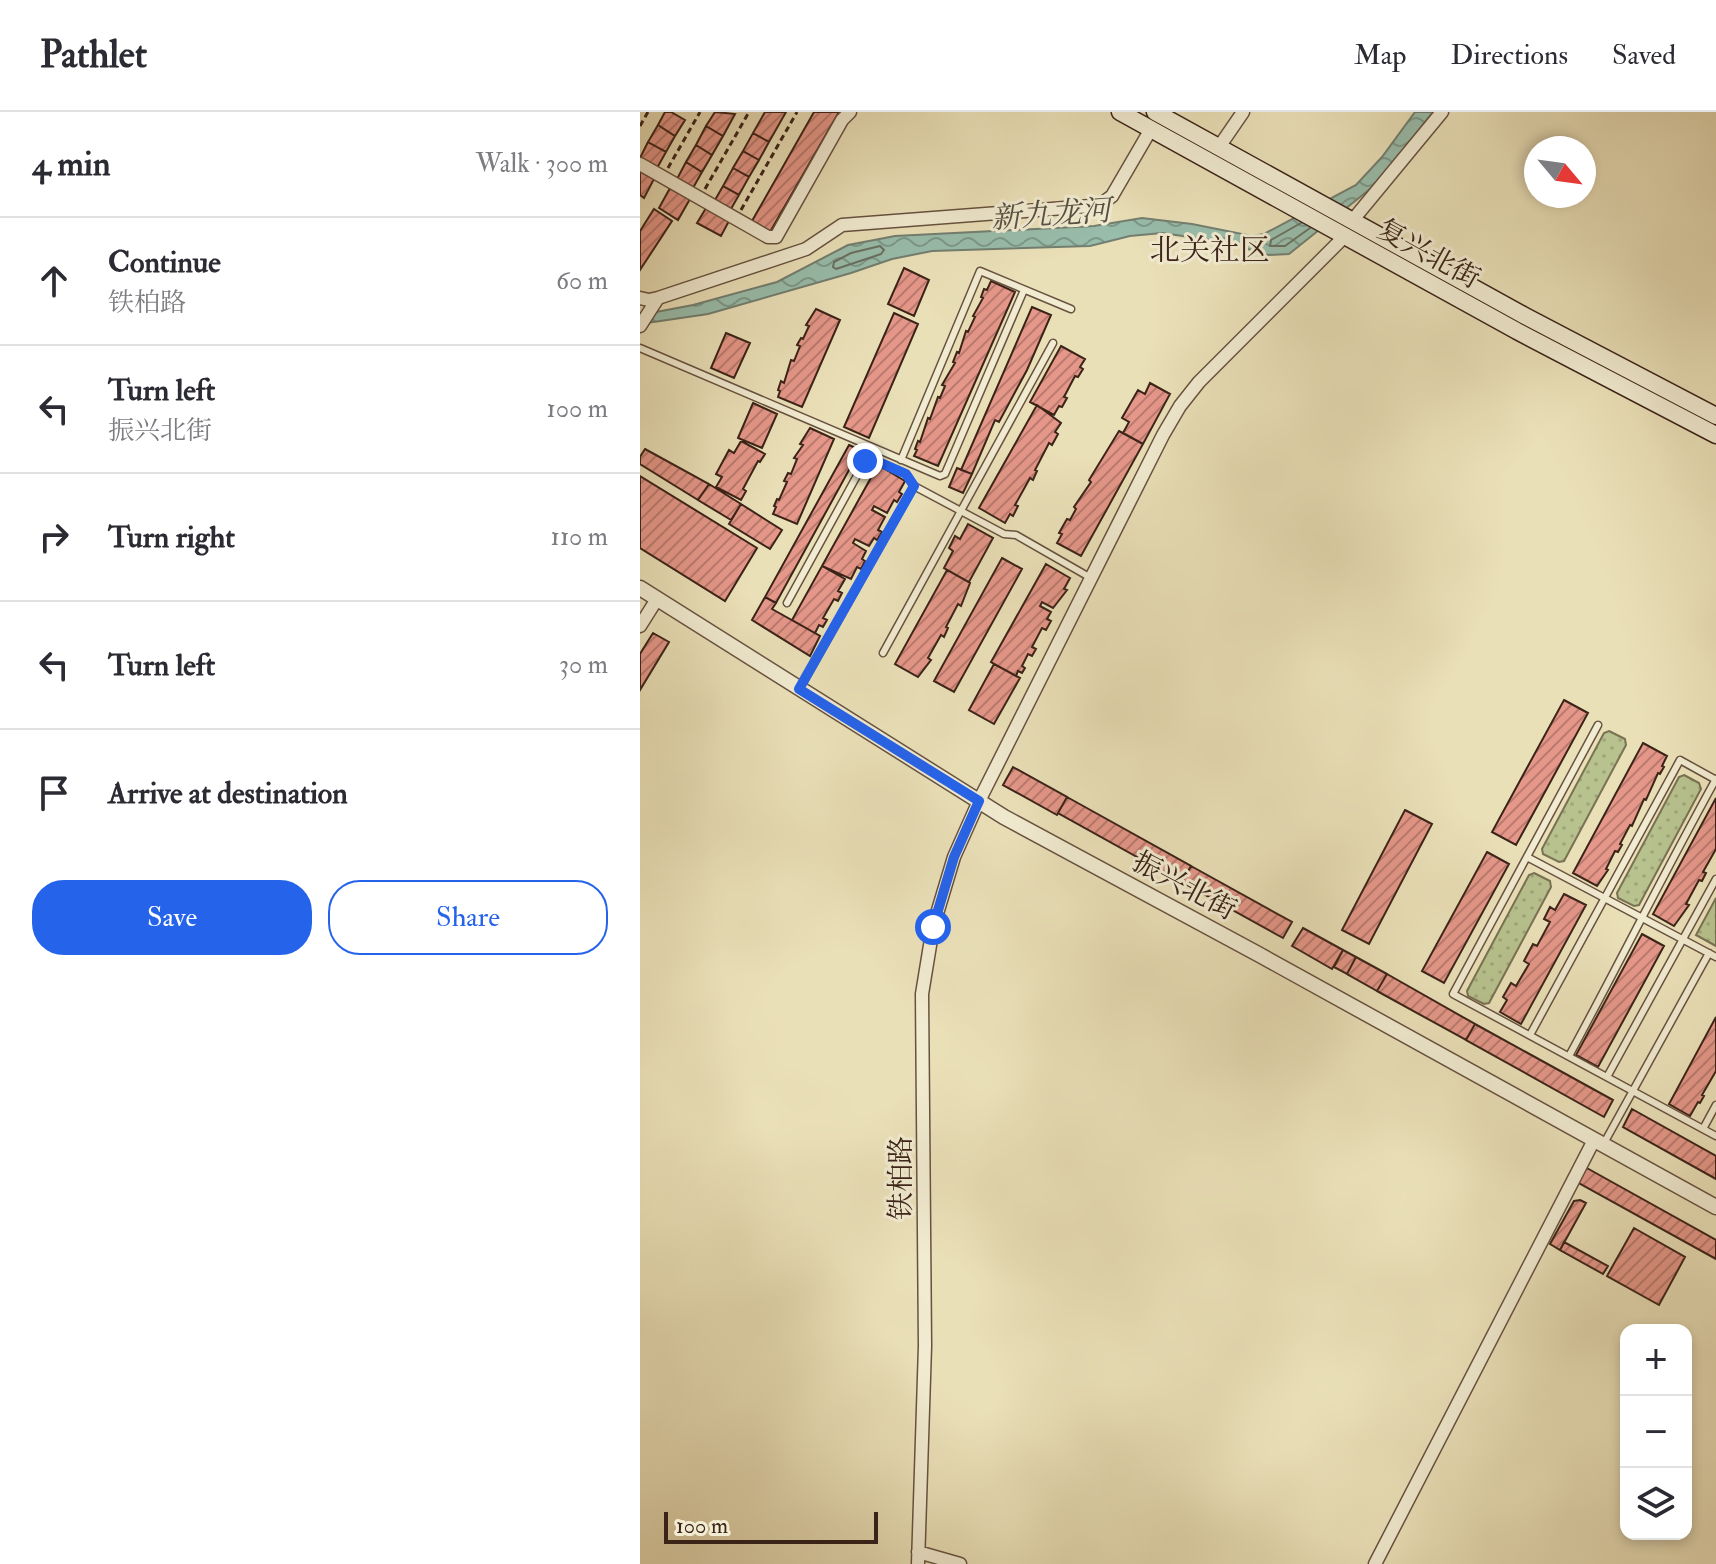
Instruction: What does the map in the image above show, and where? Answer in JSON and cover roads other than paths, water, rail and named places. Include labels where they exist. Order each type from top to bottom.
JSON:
[{"type":"main road","name":"复兴北街","points":[[1120,112],[1300,211],[1344,226],[1714,412]]},
{"type":"main road","name":"复兴北街","points":[[1155,112],[1310,196],[1344,226],[1517,331],[1716,435]]},
{"type":"street","points":[[640,164],[768,237],[776,237],[842,120],[850,112]]},
{"type":"street","points":[[1219,147],[1243,112]]},
{"type":"street","name":"铁柏路","points":[[918,1558],[925,1346],[922,994],[933,927],[949,871],[979,801],[1180,406],[1344,226],[1442,112]]},
{"type":"street","points":[[640,298],[655,302],[806,249],[842,225],[1090,206],[1104,202],[1112,196],[1151,129]]},
{"type":"street","points":[[640,326],[655,302]]},
{"type":"street","name":"振兴北街","points":[[640,588],[979,801],[1716,1207]]},
{"type":"street","points":[[640,626],[657,599]]},
{"type":"street","points":[[1375,1564],[1598,1142]]},
{"type":"street","points":[[918,1558],[960,1564]]},
{"type":"lane","points":[[901,460],[980,271],[1071,309]]},
{"type":"lane","points":[[640,348],[940,476],[945,474],[1024,290]]},
{"type":"lane","points":[[883,653],[1053,343]]},
{"type":"lane","points":[[787,603],[865,461],[872,459],[906,474],[914,486],[1004,534],[1016,535],[1091,578]]},
{"type":"lane","points":[[799,689],[914,486]]},
{"type":"lane","points":[[1598,725],[1453,994],[1716,1136]]},
{"type":"lane","points":[[1530,1035],[1680,760],[1716,780],[1569,1056]]},
{"type":"lane","points":[[1527,857],[1712,955],[1632,1091],[1598,1142]]},
{"type":"lane","points":[[1607,1077],[1716,879]]},
{"type":"lane","points":[[1703,1129],[1716,1105]]},
{"type":"water","points":[[1415,112],[1433,112],[1375,185],[1289,254],[1268,255],[1224,242],[1162,233],[1130,236],[1090,246],[932,251],[892,259],[708,314],[640,324],[640,315],[693,305],[777,282],[848,245],[895,236],[1094,226],[1142,218],[1252,236],[1264,234],[1356,185],[1382,157]]},
{"type":"district","name":"北关社区","points":[[1210,250]]},
{"type":"water label","name":"新九龙河","points":[[1051,214]]}]
